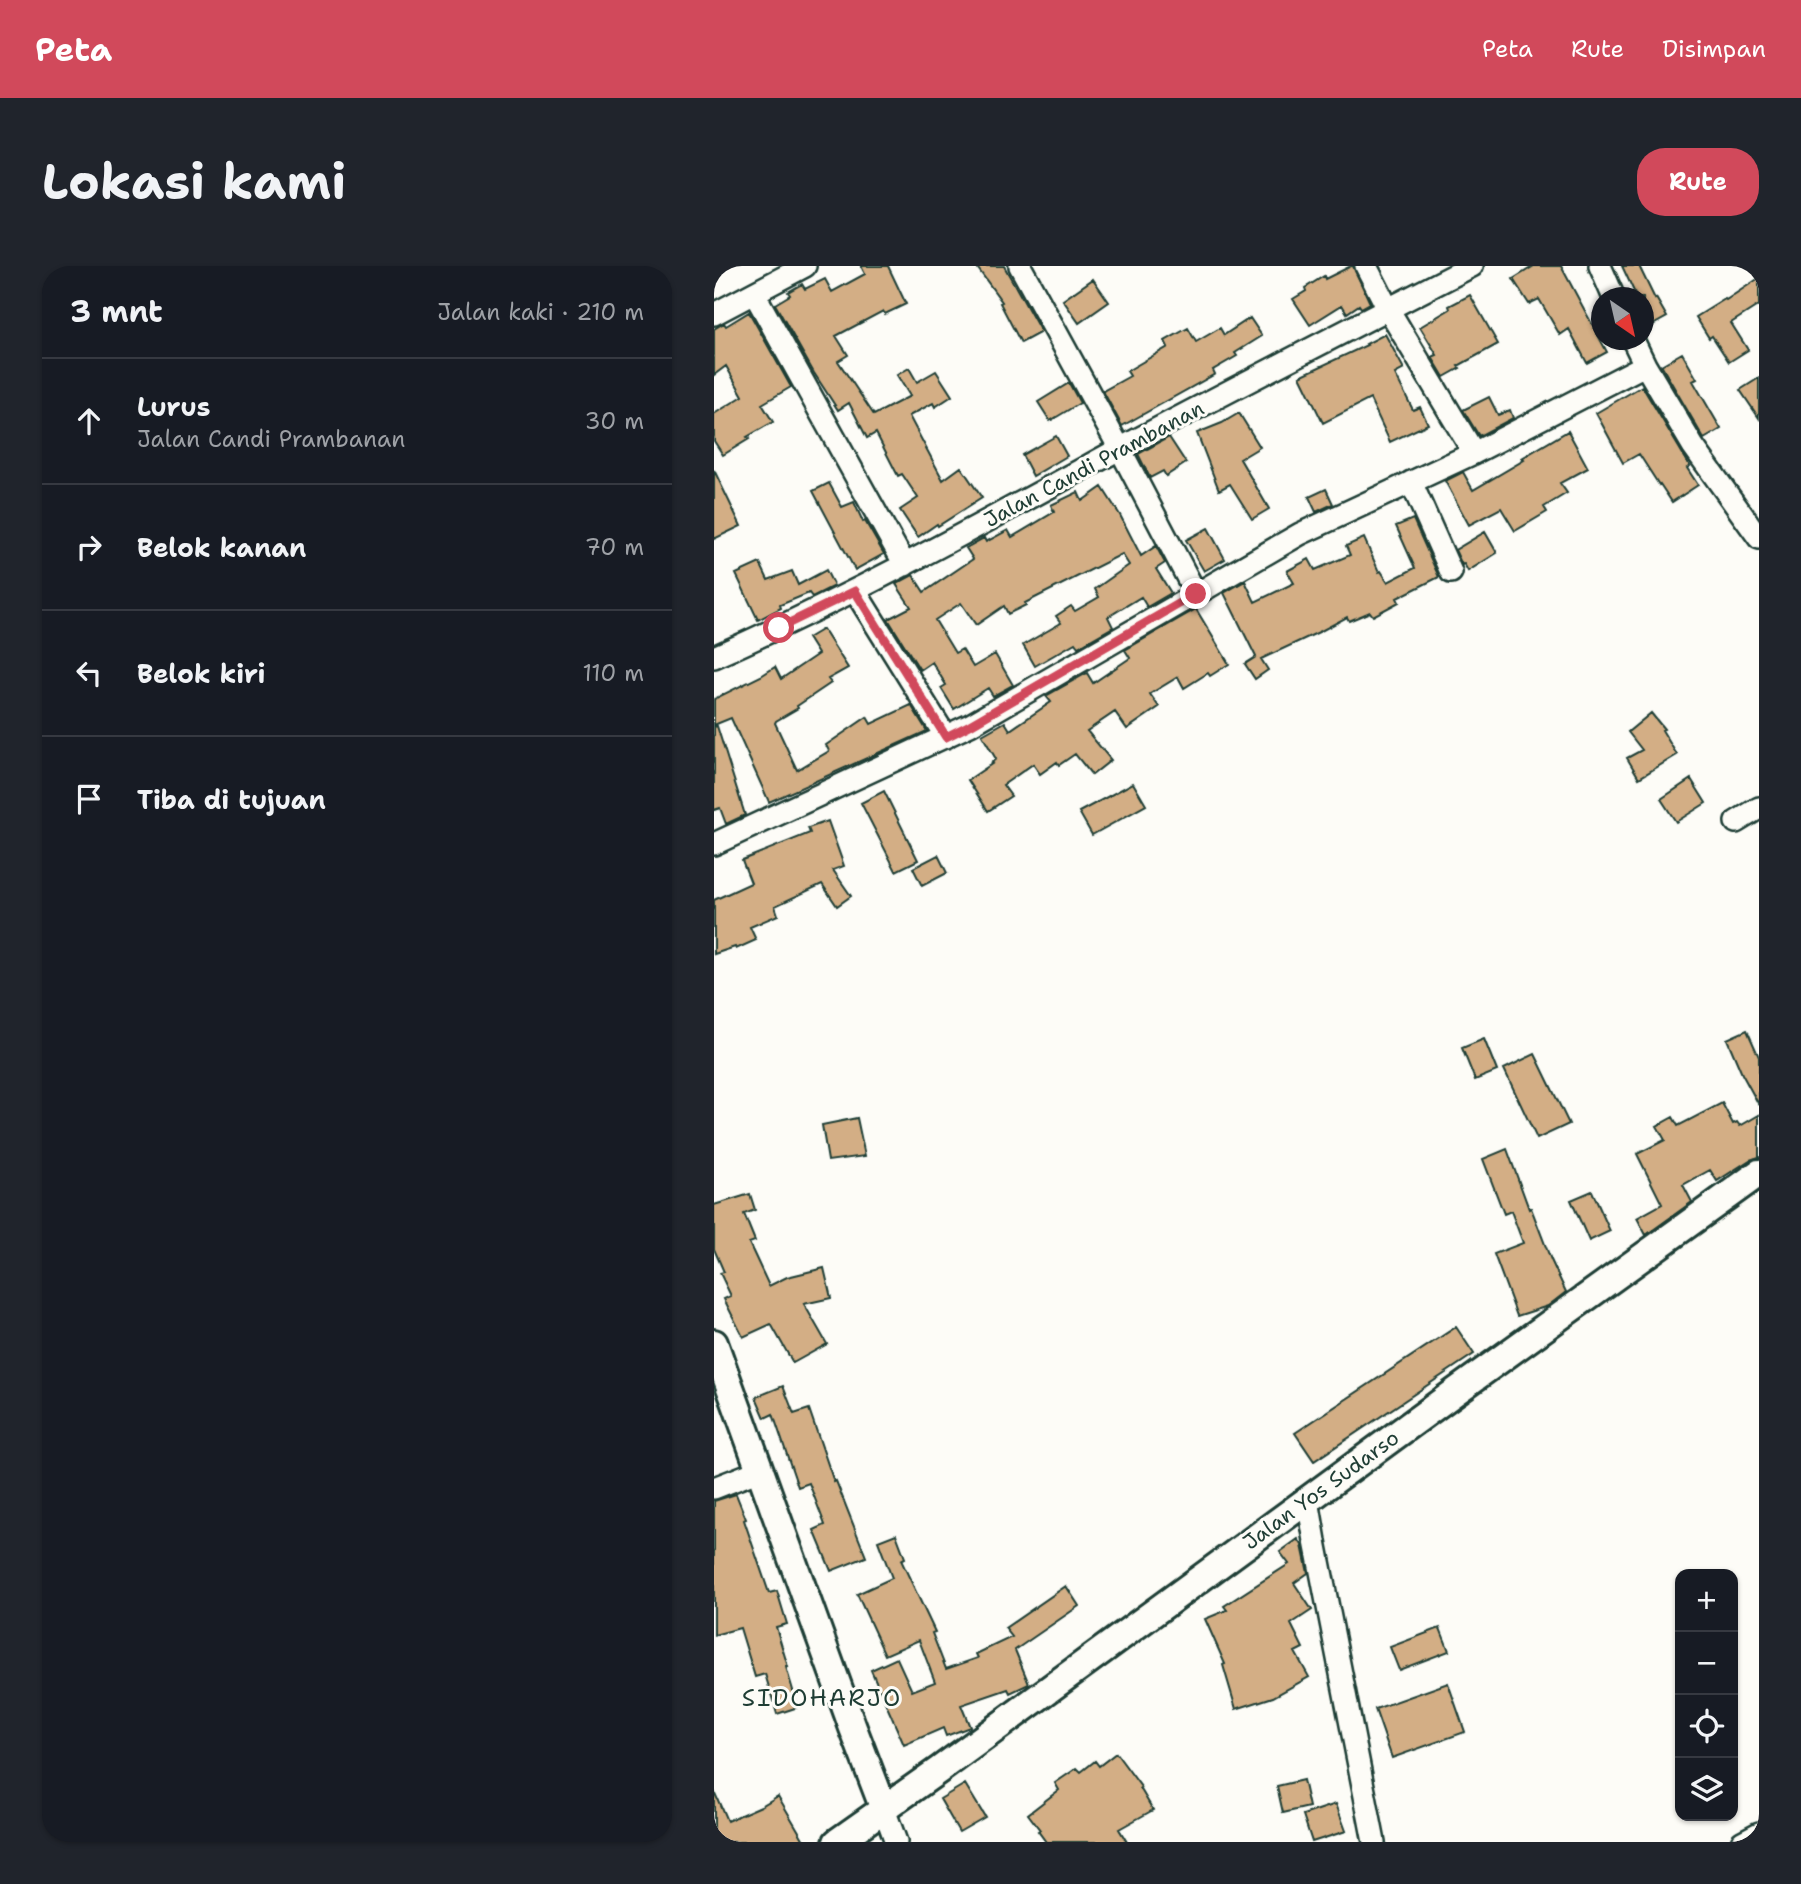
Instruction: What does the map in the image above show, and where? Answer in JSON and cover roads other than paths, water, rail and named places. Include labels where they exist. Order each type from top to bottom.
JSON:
[{"type":"main road","name":"Jalan Yos Sudarso","points":[[837,1842],[1759,1173]]},
{"type":"main road","points":[[714,1343],[736,1479],[853,1728],[884,1810]]},
{"type":"street","points":[[1020,266],[1196,594]]},
{"type":"street","points":[[1366,266],[1388,309],[1474,453]]},
{"type":"street","name":"Jalan Candi Prambanan","points":[[714,657],[855,591],[1120,449],[1472,266]]},
{"type":"street","points":[[1600,266],[1609,287]]},
{"type":"street","points":[[714,314],[797,268]]},
{"type":"street","points":[[754,293],[905,565]]},
{"type":"street","points":[[1638,350],[1693,446],[1759,538]]},
{"type":"street","points":[[714,844],[970,725],[1300,534],[1474,453],[1645,365]]},
{"type":"street","points":[[1411,482],[1451,572]]},
{"type":"street","points":[[855,591],[946,737]]},
{"type":"street","points":[[1736,822],[1759,808]]},
{"type":"street","points":[[1308,1500],[1374,1842]]},
{"type":"street","points":[[884,1810],[896,1842]]},
{"type":"street","points":[[1742,1842],[1759,1833]]},
{"type":"district","name":"SIDOHARJO","points":[[822,1698]]}]
